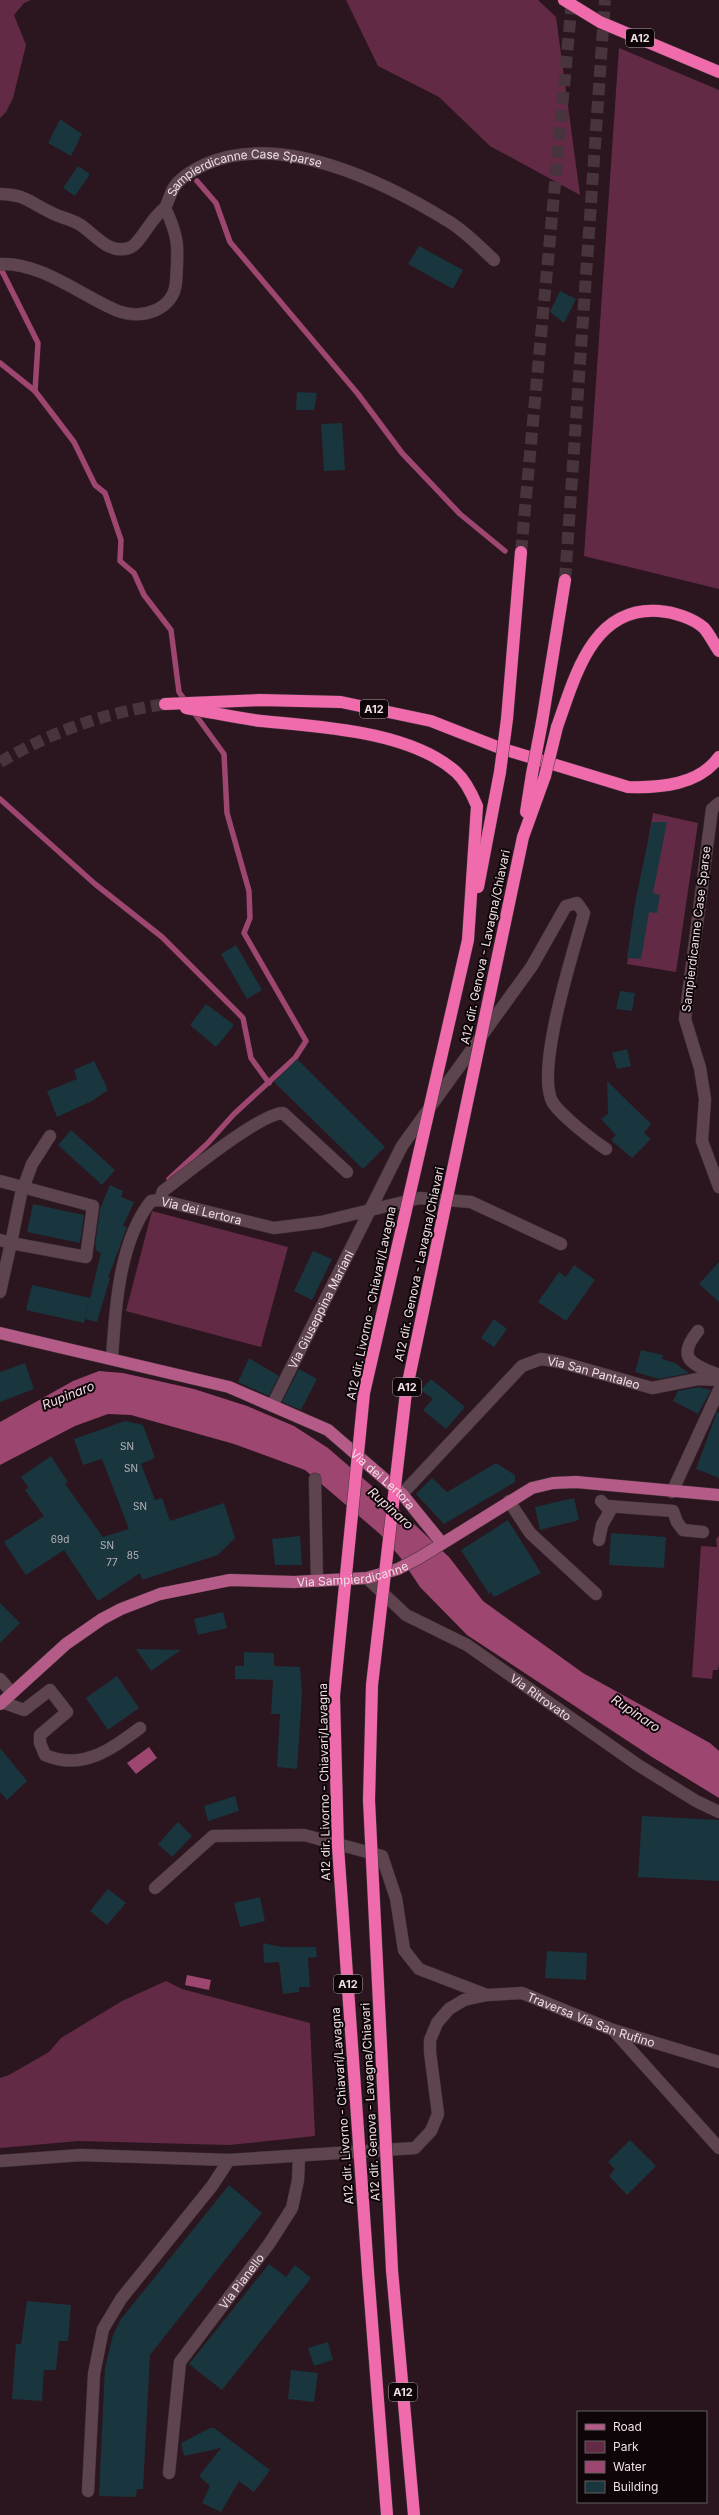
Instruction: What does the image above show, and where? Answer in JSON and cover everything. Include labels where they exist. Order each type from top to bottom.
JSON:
[{"type":"highway","name":"A12","points":[[564,0],[600,22],[719,72]]},
{"type":"highway","name":"A12","points":[[468,940],[500,772],[507,719],[520,552]]},
{"type":"highway","name":"A12","points":[[523,837],[532,774],[565,580]]},
{"type":"highway","name":"A12","points":[[523,837],[545,776],[557,727],[580,664],[597,636],[613,621],[645,610],[674,612],[703,628],[719,652]]},
{"type":"highway","name":"A12","points":[[468,940],[477,806],[470,790],[457,773],[442,761],[415,747],[343,730],[258,721],[165,704],[260,700],[340,702],[431,721],[500,748],[628,787],[648,788],[686,782],[699,774],[719,757]]},
{"type":"highway","name":"A12 dir. Genova - Lavagna/Chiavari","points":[[414,2515],[392,2270],[369,1800],[372,1685],[406,1392],[523,837]]},
{"type":"highway","name":"A12 dir. Livorno - Chiavari/Lavagna","points":[[387,2515],[338,1847],[334,1696],[364,1393],[468,940]]},
{"type":"main road","name":"Via dei Lertora","points":[[0,1333],[229,1387],[328,1430],[402,1494],[441,1542]]},
{"type":"main road","name":"Via Sampierdicanne","points":[[1,1703],[66,1644],[102,1619],[160,1594],[230,1580],[317,1581],[368,1578],[398,1568],[532,1488],[553,1483],[576,1482],[672,1492],[719,1495]]},
{"type":"street","name":"Sampierdicanne Case Sparse","points":[[0,264],[16,264],[69,284],[119,311],[154,313],[170,303],[176,287],[179,244],[175,228],[165,208],[174,188],[194,169],[216,159],[250,153],[295,157],[350,172],[400,194],[450,222],[494,260]]},
{"type":"street","points":[[0,194],[16,195],[29,199],[49,212],[79,225],[108,246],[120,249],[129,248],[136,244],[153,218],[165,208]]},
{"type":"street","name":"Sampierdicanne Case Sparse","points":[[715,806],[685,1018],[700,1068],[705,1099],[702,1142],[719,1187]]},
{"type":"street","name":"Via Giuseppina Mariani","points":[[272,1406],[368,1211],[402,1146],[532,966],[566,906],[577,903],[584,913],[560,1005],[549,1056],[549,1091],[553,1103],[592,1139],[606,1149]]},
{"type":"street","points":[[160,1200],[163,1191],[232,1140],[273,1114],[283,1113],[347,1172]]},
{"type":"street","points":[[0,1292],[6,1241],[32,1164],[50,1136]]},
{"type":"street","points":[[0,1181],[93,1206],[86,1256],[6,1241]]},
{"type":"street","name":"Via dei Lertora","points":[[112,1359],[115,1319],[122,1274],[138,1216],[151,1201],[160,1200],[274,1228],[321,1222],[420,1198],[471,1202],[561,1244]]},
{"type":"street","points":[[698,1331],[688,1344],[688,1356],[695,1366],[719,1375]]},
{"type":"street","name":"Via San Pantaleo","points":[[402,1494],[522,1366],[541,1359],[652,1388],[698,1379],[719,1380]]},
{"type":"street","points":[[672,1492],[719,1390]]},
{"type":"street","points":[[315,1479],[317,1581]]},
{"type":"street","points":[[509,1501],[530,1533],[596,1594]]},
{"type":"street","points":[[599,1540],[602,1525],[610,1511],[604,1504],[673,1511],[677,1522],[684,1530],[703,1532]]},
{"type":"street","name":"Via Ritrovato","points":[[368,1578],[406,1615],[467,1645],[638,1765],[696,1801],[719,1812]]},
{"type":"street","points":[[0,1678],[12,1693]]},
{"type":"street","points":[[1,1703],[24,1710],[50,1690],[67,1712],[40,1735],[40,1743],[45,1755],[59,1761],[75,1762],[99,1755],[114,1747],[140,1728]]},
{"type":"street","points":[[155,1888],[213,1836],[304,1835],[382,1856],[396,1898],[404,1950],[419,1969],[487,1996]]},
{"type":"street","name":"Traversa Via San Rufino","points":[[299,2156],[416,2148],[431,2132],[438,2114],[430,2052],[430,2040],[437,2023],[449,2009],[464,2000],[487,1996],[522,1993],[613,2030],[719,2062]]},
{"type":"street","points":[[613,2030],[719,2148]]},
{"type":"street","points":[[0,2161],[81,2155],[229,2160],[299,2156]]},
{"type":"street","name":"Via Pianello","points":[[169,2473],[180,2362],[269,2244],[292,2208],[298,2180],[299,2156]]},
{"type":"street","points":[[88,2491],[94,2374],[103,2329],[121,2299],[212,2186],[229,2160]]},
{"type":"green space","points":[[0,0],[31,0],[24,3],[14,15],[26,45],[13,98],[6,112],[0,118]]},
{"type":"green space","points":[[346,0],[538,0],[556,17],[580,195],[490,146],[439,97],[378,66]]},
{"type":"green space","points":[[619,48],[719,90],[719,589],[584,556]]},
{"type":"green space","points":[[653,813],[698,823],[676,972],[627,964]]},
{"type":"green space","points":[[152,1211],[288,1247],[261,1347],[126,1311]]},
{"type":"green space","points":[[719,1536],[718,1670],[713,1670],[712,1679],[692,1677],[701,1546],[717,1547],[716,1539]]},
{"type":"green space","points":[[166,1981],[182,1989],[310,2023],[315,2136],[229,2145],[78,2141],[0,2148],[0,2078],[9,2075],[49,2052],[61,2038],[122,2001]]},
{"type":"water","name":"Rupinaro","points":[[99,1371],[123,1373],[194,1389],[247,1406],[294,1426],[328,1448],[396,1507],[449,1557],[483,1601],[583,1673],[710,1743],[719,1751],[719,1798],[652,1757],[467,1635],[420,1587],[400,1557],[380,1534],[305,1470],[234,1444],[131,1415],[108,1414],[75,1426],[0,1465],[0,1422],[73,1381]]},
{"type":"water","points":[[149,1747],[157,1758],[136,1774],[127,1763]]},
{"type":"water","points":[[187,1975],[211,1980],[209,1990],[185,1985]]},
{"type":"building","points":[[60,119],[82,134],[71,156],[48,143]]},
{"type":"building","points":[[78,166],[90,174],[75,196],[63,188]]},
{"type":"building","points":[[419,246],[463,270],[453,289],[408,264]]},
{"type":"building","points":[[560,291],[576,299],[564,323],[550,312]]},
{"type":"building","points":[[297,392],[317,393],[314,410],[296,410]]},
{"type":"building","points":[[342,423],[345,470],[324,471],[321,424]]},
{"type":"building","points":[[652,822],[667,822],[653,893],[660,895],[657,913],[649,912],[641,959],[627,958],[635,903]]},
{"type":"building","points":[[236,945],[262,990],[247,999],[221,954]]},
{"type":"building","points":[[620,991],[635,993],[632,1011],[616,1009]]},
{"type":"building","points":[[206,1004],[234,1025],[216,1047],[190,1025]]},
{"type":"building","points":[[627,1049],[631,1066],[617,1069],[612,1053]]},
{"type":"building","points":[[297,1059],[385,1147],[363,1169],[274,1082]]},
{"type":"building","points":[[94,1061],[108,1090],[92,1101],[57,1117],[47,1091],[77,1079],[74,1070]]},
{"type":"building","points":[[607,1081],[651,1124],[644,1133],[651,1139],[632,1158],[611,1140],[616,1135],[601,1119],[608,1114]]},
{"type":"building","points":[[71,1130],[115,1170],[102,1185],[58,1145]]},
{"type":"building","points":[[110,1185],[123,1191],[121,1197],[134,1202],[123,1226],[127,1227],[108,1278],[110,1278],[97,1322],[85,1319],[101,1253],[95,1250],[97,1247],[95,1246],[100,1209]]},
{"type":"building","points":[[33,1204],[84,1215],[80,1243],[27,1232]]},
{"type":"building","points":[[313,1251],[332,1259],[312,1300],[294,1291]]},
{"type":"building","points":[[719,1262],[719,1302],[699,1284]]},
{"type":"building","points":[[574,1265],[595,1280],[566,1321],[538,1302],[559,1272],[566,1277]]},
{"type":"building","points":[[32,1285],[90,1298],[84,1323],[26,1310]]},
{"type":"building","points":[[494,1319],[507,1329],[494,1347],[481,1338]]},
{"type":"building","points":[[641,1350],[663,1355],[662,1359],[675,1363],[689,1373],[659,1379],[635,1372]]},
{"type":"building","points":[[249,1358],[279,1376],[269,1396],[238,1382]]},
{"type":"building","points":[[25,1363],[34,1389],[0,1402],[0,1372]]},
{"type":"building","points":[[299,1369],[317,1379],[301,1410],[282,1402]]},
{"type":"building","points":[[431,1379],[465,1407],[446,1429],[423,1410],[433,1399],[421,1390]]},
{"type":"building","points":[[699,1387],[711,1390],[698,1414],[673,1401],[678,1391]]},
{"type":"building","points":[[717,1412],[719,1412],[719,1478],[696,1469]]},
{"type":"building","points":[[125,1421],[143,1425],[155,1458],[141,1464],[155,1500],[162,1498],[170,1521],[224,1503],[235,1538],[218,1555],[142,1580],[140,1573],[98,1601],[64,1550],[26,1575],[4,1542],[44,1516],[25,1490],[29,1488],[21,1477],[51,1456],[68,1482],[65,1484],[103,1537],[129,1529],[102,1459],[83,1465],[74,1439]]},
{"type":"building","points":[[496,1463],[515,1475],[515,1482],[444,1524],[416,1494],[432,1478],[447,1492]]},
{"type":"building","points":[[574,1498],[579,1520],[540,1530],[535,1507]]},
{"type":"building","points":[[508,1520],[541,1573],[494,1597],[491,1592],[489,1594],[461,1550]]},
{"type":"building","points":[[611,1533],[666,1537],[664,1568],[609,1565]]},
{"type":"building","points":[[300,1536],[302,1565],[275,1565],[272,1539]]},
{"type":"building","points":[[0,1603],[20,1623],[0,1643]]},
{"type":"building","points":[[223,1612],[227,1628],[198,1635],[194,1619]]},
{"type":"building","points":[[136,1649],[181,1650],[151,1671]]},
{"type":"building","points":[[244,1652],[274,1653],[274,1666],[300,1667],[302,1694],[297,1769],[277,1767],[280,1714],[271,1714],[273,1680],[235,1679],[235,1666],[244,1666]]},
{"type":"building","points":[[117,1676],[139,1708],[108,1730],[86,1698]]},
{"type":"building","points":[[0,1748],[27,1781],[7,1800],[0,1792]]},
{"type":"building","points":[[235,1796],[239,1811],[208,1821],[204,1806]]},
{"type":"building","points":[[642,1816],[719,1820],[719,1881],[638,1877]]},
{"type":"building","points":[[178,1822],[192,1836],[172,1857],[158,1844]]},
{"type":"building","points":[[108,1889],[126,1903],[107,1925],[90,1911]]},
{"type":"building","points":[[260,1897],[265,1921],[240,1927],[234,1903]]},
{"type":"building","points":[[263,1943],[282,1947],[316,1947],[317,1957],[308,1958],[310,1987],[299,1987],[299,1992],[283,1994],[279,1962],[264,1963]]},
{"type":"building","points":[[547,1951],[587,1953],[586,1980],[545,1978]]},
{"type":"building","points":[[630,2140],[656,2166],[627,2195],[609,2176],[615,2169],[608,2162]]},
{"type":"building","points":[[229,2185],[262,2213],[150,2355],[143,2489],[137,2489],[136,2497],[99,2496],[105,2367],[113,2335],[121,2319]]},
{"type":"building","points":[[269,2264],[286,2277],[295,2265],[311,2278],[222,2390],[189,2364]]},
{"type":"building","points":[[27,2301],[71,2305],[68,2341],[59,2341],[56,2370],[44,2370],[42,2401],[12,2399],[16,2344],[21,2344]]},
{"type":"building","points":[[328,2342],[333,2360],[314,2366],[308,2348]]},
{"type":"building","points":[[291,2370],[318,2373],[314,2402],[288,2399]]},
{"type":"building","points":[[210,2428],[214,2428],[270,2470],[254,2492],[239,2481],[221,2512],[202,2503],[210,2486],[199,2476],[221,2448],[184,2456],[181,2443]]},
{"type":"waterway","points":[[197,181],[216,203],[230,242],[358,394],[402,453],[460,514],[505,551]]},
{"type":"waterway","points":[[2,271],[38,343],[35,391]]},
{"type":"waterway","points":[[0,363],[35,391],[74,442],[95,485],[105,493],[121,540],[120,561],[134,573],[144,595],[171,630],[179,692],[187,703]]},
{"type":"waterway","points":[[169,1179],[207,1144],[234,1114],[295,1058],[306,1041],[244,933],[250,918],[249,891],[227,813],[224,754],[192,710]]},
{"type":"waterway","points":[[0,799],[95,884],[162,937],[243,1018],[251,1058],[269,1083]]},
{"type":"tunnel","points":[[521,552],[572,0]]},
{"type":"tunnel","points":[[565,580],[605,0]]},
{"type":"tunnel","points":[[0,762],[60,732],[99,718],[165,704]]}]
